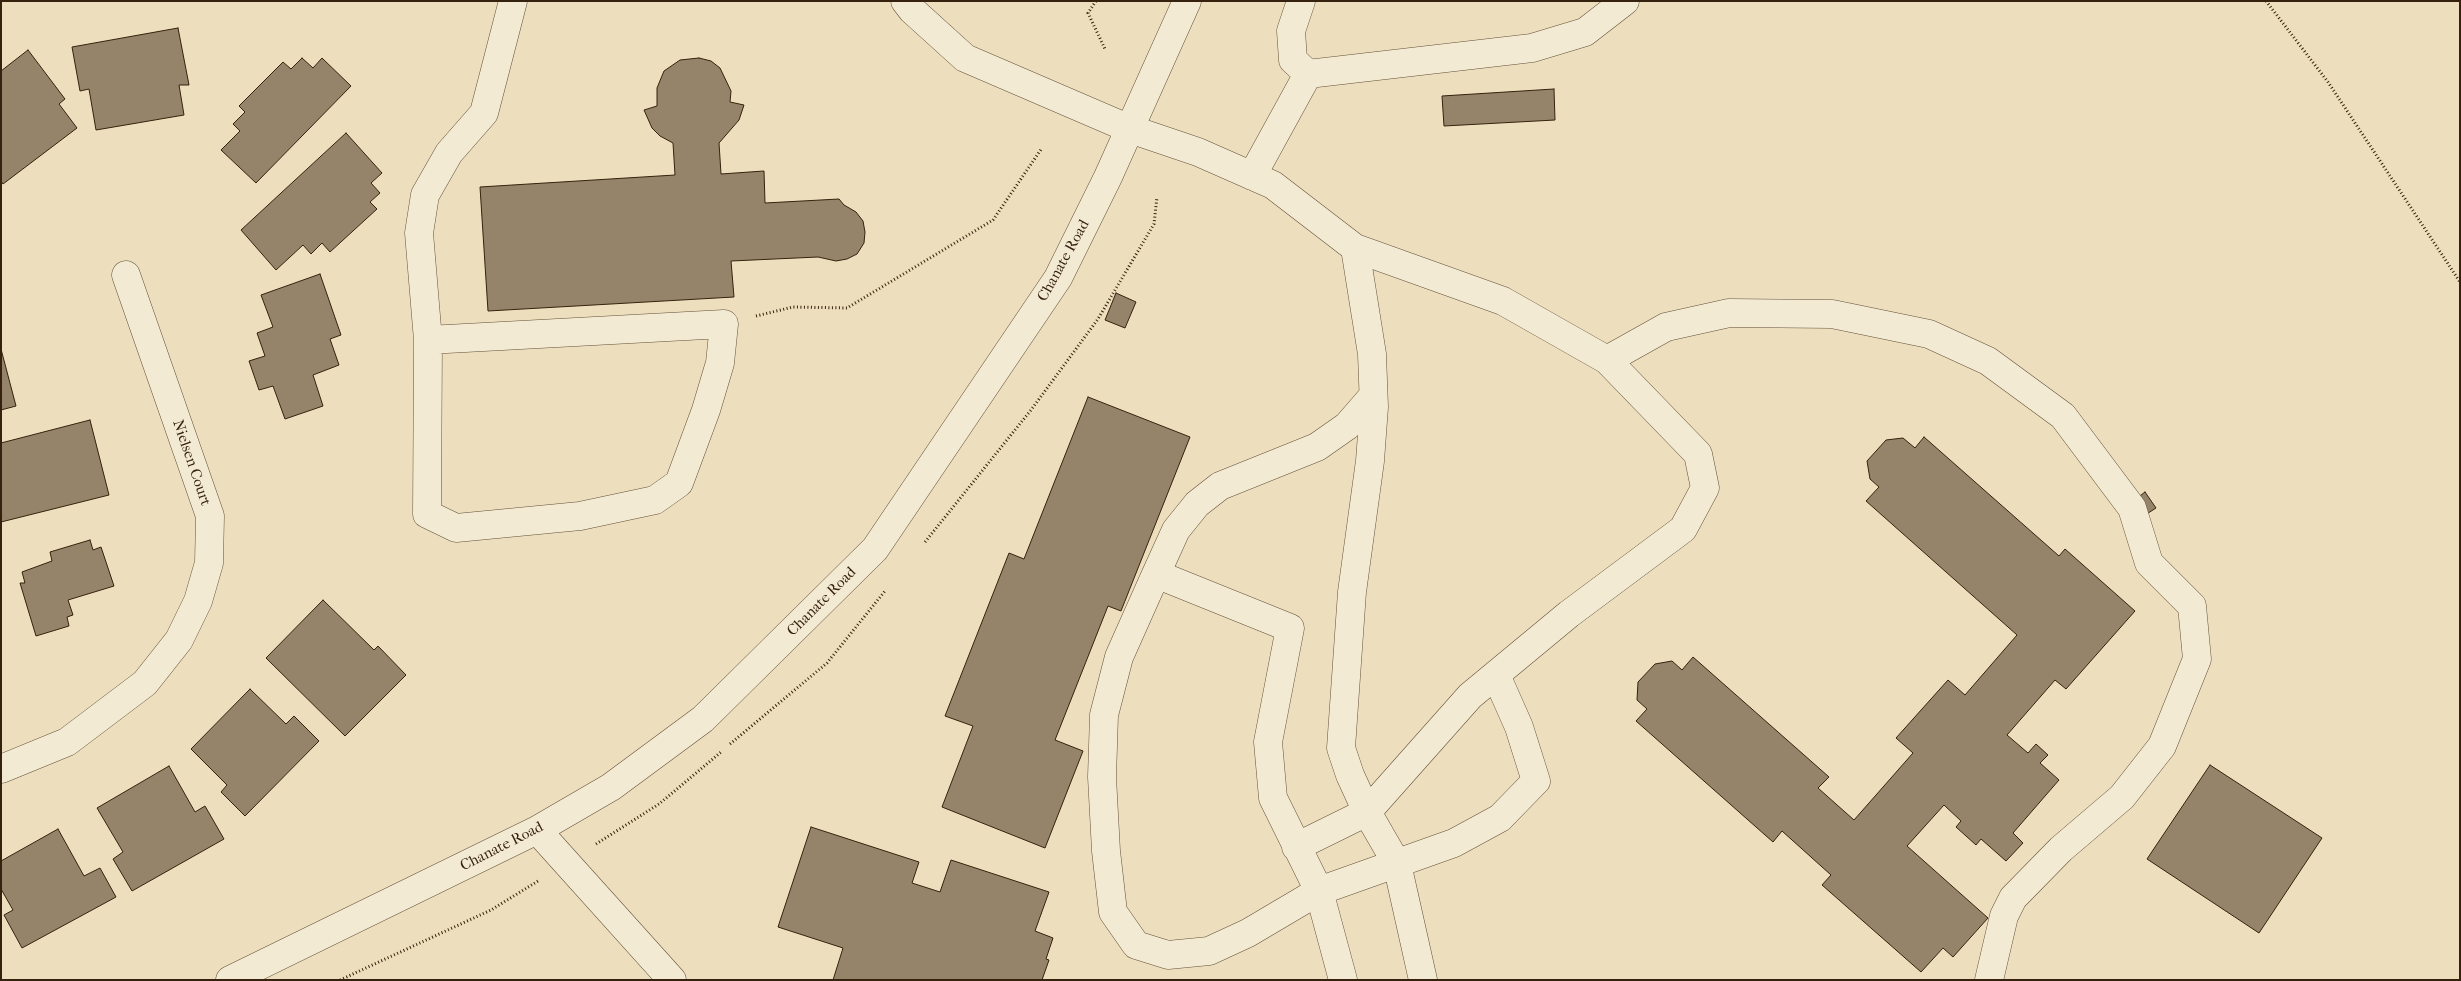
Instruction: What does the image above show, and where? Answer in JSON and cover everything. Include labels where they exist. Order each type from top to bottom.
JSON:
[{"type":"street","points":[[428,340],[724,324],[720,363],[706,410],[679,483],[655,500],[580,516],[456,528],[427,514],[428,340],[419,233],[425,195],[450,153],[484,112],[513,1]]},
{"type":"street","points":[[905,1],[912,10],[965,58],[1130,129],[1198,152],[1273,185],[1355,248],[1503,302],[1607,360],[1698,454],[1705,488],[1682,529],[1569,614],[1470,696],[1367,812],[1296,847]]},
{"type":"street","name":"Chanate Road","points":[[230,980],[537,830],[611,787],[703,719],[875,549],[1058,278],[1130,129],[1187,1]]},
{"type":"street","points":[[1301,1],[1290,31],[1293,60],[1308,74],[1532,48],[1585,32],[1626,1]]},
{"type":"street","points":[[1252,176],[1308,74]]},
{"type":"street","points":[[1355,248],[1372,354],[1373,396],[1370,461],[1352,592],[1341,748],[1350,775],[1367,812],[1397,864],[1423,980]]},
{"type":"street","name":"Nielsen Court","points":[[1,769],[67,742],[145,683],[179,640],[198,601],[209,563],[210,516],[126,275]]},
{"type":"street","points":[[1607,360],[1666,327],[1729,314],[1832,314],[1929,334],[1988,361],[2063,416],[2132,508],[2149,562],[2192,606],[2196,659],[2162,746],[2122,797],[2061,849],[2013,898],[2004,916],[1989,980]]},
{"type":"street","points":[[1373,396],[1346,426],[1317,447],[1220,486],[1197,504],[1176,530],[1119,657],[1104,715],[1102,777],[1106,851],[1113,912],[1136,945],[1168,955],[1209,951],[1248,933],[1319,892],[1454,843],[1500,818],[1536,781],[1519,727],[1496,675]]},
{"type":"street","points":[[1156,574],[1290,628],[1268,742],[1273,798],[1319,892],[1343,980]]},
{"type":"street","points":[[537,830],[568,862],[672,980]]},
{"type":"path","points":[[1096,1],[1088,12],[1105,49]]},
{"type":"path","points":[[2266,1],[2328,82],[2460,282]]},
{"type":"path","points":[[724,324],[793,307],[847,308],[993,220],[1042,148]]},
{"type":"building","points":[[178,28],[189,85],[179,85],[184,115],[96,130],[89,89],[80,91],[72,47]]},
{"type":"building","points":[[28,50],[65,99],[59,104],[77,128],[3,184],[1,181],[1,71]]},
{"type":"building","points":[[302,58],[313,68],[322,58],[351,86],[256,183],[221,150],[240,131],[233,124],[245,112],[239,106],[283,62],[291,69]]},
{"type":"building","points":[[699,58],[711,61],[720,68],[731,91],[730,102],[744,105],[739,120],[719,143],[721,174],[764,171],[765,203],[839,199],[844,205],[856,212],[863,221],[864,243],[857,254],[847,259],[836,261],[818,257],[731,261],[734,297],[488,311],[480,187],[675,175],[673,143],[660,136],[652,128],[644,110],[657,106],[657,88],[664,71],[680,60]]},
{"type":"building","points":[[1554,89],[1555,120],[1444,126],[1442,96]]},
{"type":"building","points":[[346,133],[382,173],[371,183],[380,193],[370,202],[377,209],[330,252],[322,243],[311,254],[303,245],[276,270],[241,230]]},
{"type":"building","points":[[320,274],[341,335],[330,339],[339,365],[313,375],[323,406],[285,419],[273,386],[259,390],[249,361],[265,356],[257,333],[273,327],[261,295]]},
{"type":"building","points":[[1116,293],[1136,302],[1125,328],[1105,320]]},
{"type":"building","points":[[1,349],[16,406],[1,410]]},
{"type":"building","points":[[1088,397],[1190,437],[1121,611],[1108,606],[1055,740],[1083,751],[1045,848],[942,807],[973,726],[945,716],[1009,553],[1024,559]]},
{"type":"building","points":[[90,420],[109,495],[1,522],[1,443]]},
{"type":"building","points":[[1924,437],[2059,556],[2065,549],[2135,611],[2066,689],[2055,680],[2007,735],[2028,753],[2036,744],[2048,755],[2040,763],[2059,780],[2013,833],[2023,843],[2006,861],[1981,839],[1976,845],[1956,827],[1961,821],[1944,805],[1907,846],[1988,918],[1953,957],[1943,948],[1921,972],[1822,885],[1831,875],[1782,831],[1773,842],[1636,721],[1647,709],[1637,700],[1638,682],[1655,664],[1672,661],[1682,670],[1693,657],[1829,777],[1818,788],[1854,820],[1913,753],[1896,738],[1948,680],[1965,695],[2017,635],[1866,501],[1879,487],[1870,479],[1867,461],[1886,440],[1903,438],[1915,448]]},
{"type":"building","points":[[2145,492],[2156,508],[2142,517],[2132,502]]},
{"type":"building","points":[[90,540],[93,550],[101,547],[114,586],[68,600],[73,615],[67,617],[69,626],[36,636],[20,583],[25,583],[22,572],[52,561],[50,552]]},
{"type":"building","points":[[323,600],[374,650],[378,646],[406,675],[345,736],[266,658]]},
{"type":"building","points":[[250,689],[286,724],[294,716],[319,741],[245,816],[221,792],[227,785],[191,749]]},
{"type":"building","points":[[2210,765],[2322,838],[2259,933],[2147,859]]},
{"type":"building","points":[[169,766],[195,812],[205,806],[224,839],[132,891],[113,859],[123,852],[97,808]]},
{"type":"building","points":[[811,827],[919,862],[912,883],[940,892],[951,860],[1049,892],[1035,931],[1053,938],[1046,959],[1049,960],[1042,980],[833,980],[843,948],[778,927]]},
{"type":"building","points":[[58,829],[84,876],[100,868],[116,897],[22,948],[4,915],[13,910],[1,889],[1,861]]}]
